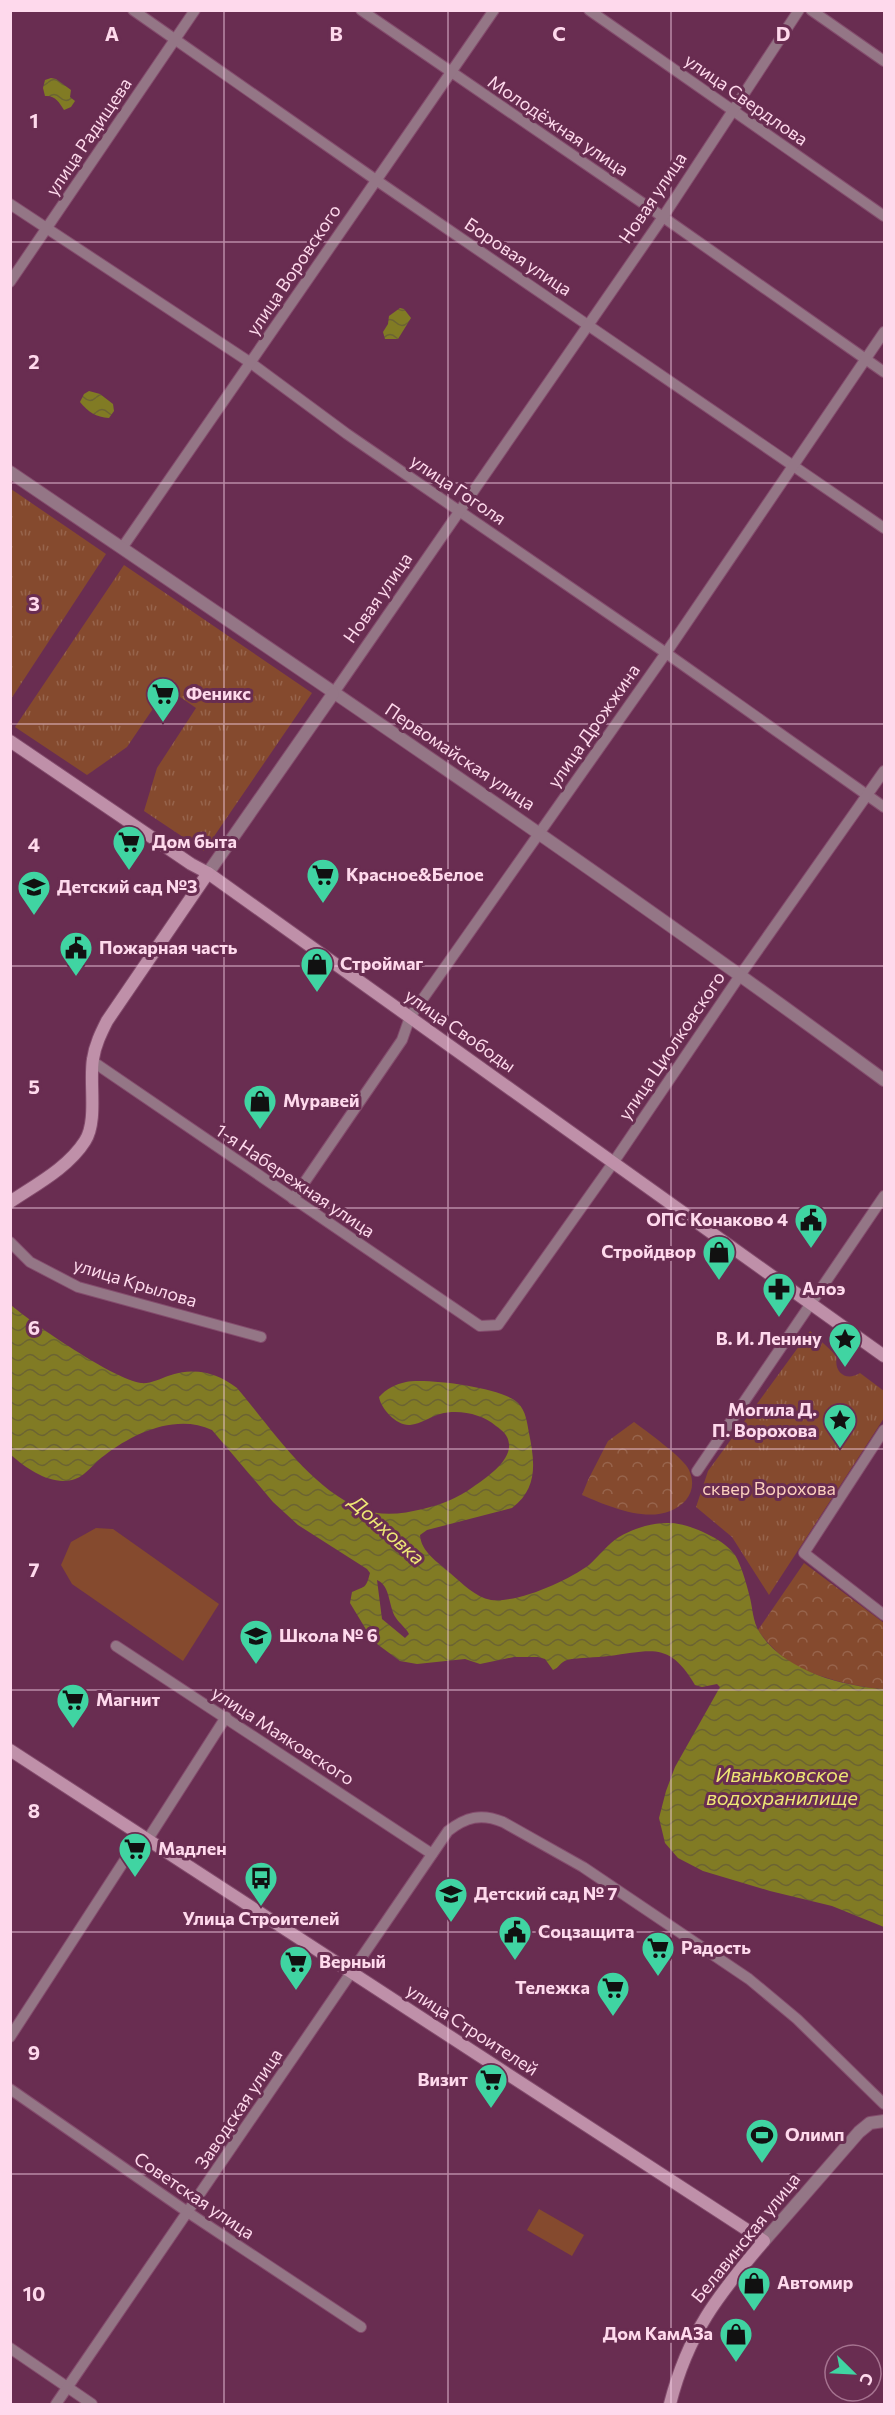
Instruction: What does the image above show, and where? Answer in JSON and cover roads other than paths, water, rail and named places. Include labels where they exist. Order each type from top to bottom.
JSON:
[{"type":"main road","name":"улица Свободы","points":[[10,741],[191,864],[208,873],[885,1356]]},
{"type":"main road","name":"Новая улица","points":[[10,1202],[67,1161],[86,1140],[92,1112],[92,1061],[97,1040],[107,1021],[208,873]]},
{"type":"main road","name":"улица Строителей","points":[[10,1750],[764,2241]]},
{"type":"main road","name":"Белавинская улица","points":[[670,2404],[686,2355],[700,2325],[718,2296],[764,2241]]},
{"type":"street","name":"Боровая улица","points":[[133,10],[376,180],[885,528]]},
{"type":"street","name":"улица Радищева","points":[[10,282],[195,10]]},
{"type":"street","name":"Молодёжная улица","points":[[361,10],[885,372]]},
{"type":"street","name":"улица Воровского","points":[[122,548],[494,10]]},
{"type":"street","name":"улица Свердлова","points":[[589,10],[885,216]]},
{"type":"street","name":"Новая улица","points":[[208,873],[590,325],[799,10]]},
{"type":"street","points":[[812,10],[885,61]]},
{"type":"street","name":"улица Гоголя","points":[[10,204],[250,363],[347,434],[885,807]]},
{"type":"street","name":"улица Дрожжина","points":[[293,1199],[402,1040],[410,1017],[666,653],[885,332]]},
{"type":"street","name":"Первомайская улица","points":[[10,472],[333,694],[539,832],[741,974],[885,1080]]},
{"type":"street","name":"улица Циолковского","points":[[480,1326],[498,1325],[885,771]]},
{"type":"street","name":"1-я Набережная улица","points":[[92,1061],[480,1326]]},
{"type":"street","points":[[697,1471],[885,1196]]},
{"type":"street","name":"улица Крылова","points":[[10,1242],[30,1262],[78,1287],[261,1337]]},
{"type":"street","points":[[885,1430],[804,1553],[885,1615]]},
{"type":"street","name":"улица Маяковского","points":[[116,1646],[432,1854]]},
{"type":"street","points":[[10,2037],[225,1717]]},
{"type":"street","name":"Заводская улица","points":[[56,2404],[189,2213],[432,1854],[448,1831],[462,1820],[475,1816],[490,1817],[503,1822],[583,1867],[656,1916],[749,1979],[797,2019],[885,2104]]},
{"type":"street","name":"Советская улица","points":[[10,2089],[189,2213],[361,2327]]},
{"type":"street","name":"Белавинская улица","points":[[764,2241],[859,2132],[870,2123],[885,2121]]},
{"type":"street","points":[[10,2349],[92,2404]]},
{"type":"water","points":[[51,78],[71,90],[70,97],[75,101],[71,107],[64,110],[54,98],[45,96],[43,88],[45,80]]},
{"type":"water","points":[[400,308],[404,309],[411,318],[398,339],[385,339],[383,332],[388,324],[389,316]]},
{"type":"water","points":[[89,391],[100,394],[113,404],[114,411],[109,418],[93,413],[80,402],[84,394]]},
{"type":"water","name":"Иваньковское водохранилище","points":[[11,1305],[74,1350],[129,1380],[148,1383],[187,1372],[204,1373],[221,1378],[237,1388],[292,1456],[308,1472],[342,1499],[375,1513],[415,1511],[455,1498],[491,1474],[502,1463],[509,1450],[508,1441],[503,1432],[484,1418],[455,1412],[436,1415],[422,1422],[405,1425],[390,1416],[379,1397],[395,1386],[406,1382],[430,1381],[465,1385],[510,1398],[523,1410],[531,1444],[533,1474],[526,1492],[512,1508],[427,1530],[420,1535],[423,1547],[435,1561],[474,1593],[491,1600],[502,1600],[542,1590],[568,1578],[589,1565],[619,1537],[644,1526],[664,1523],[679,1524],[697,1529],[723,1543],[737,1559],[746,1584],[755,1624],[771,1646],[799,1667],[816,1674],[850,1684],[884,1689],[884,1927],[832,1906],[703,1871],[678,1858],[665,1843],[659,1818],[666,1791],[675,1767],[720,1687],[717,1684],[702,1687],[695,1685],[677,1661],[668,1655],[648,1651],[572,1659],[553,1670],[545,1659],[538,1657],[514,1657],[480,1664],[465,1659],[417,1664],[400,1661],[373,1641],[350,1603],[352,1592],[366,1584],[370,1573],[367,1569],[298,1525],[273,1502],[212,1430],[199,1425],[184,1424],[156,1428],[116,1447],[82,1476],[64,1481],[39,1475],[11,1455]],"holes":[[[377,1580],[382,1583],[396,1618],[409,1634],[405,1638],[382,1619]]]},
{"type":"place","name":"Феникс","points":[[163,723]]},
{"type":"place","name":"Дом быта","points":[[129,871]]},
{"type":"place","name":"Красное&Белое","points":[[323,904]]},
{"type":"place","name":"Детский сад №3","points":[[34,916]]},
{"type":"place","name":"Пожарная часть","points":[[76,977]]},
{"type":"place","name":"Строймаг","points":[[317,993]]},
{"type":"place","name":"Муравей","points":[[260,1130]]},
{"type":"place","name":"ОПС Конаково 4","points":[[811,1249]]},
{"type":"place","name":"Стройдвор","points":[[719,1281]]},
{"type":"place","name":"Алоэ","points":[[779,1318]]},
{"type":"place","name":"В. И. Ленину","points":[[845,1368]]},
{"type":"place","name":"Могила Д. П. Ворохова","points":[[840,1449]]},
{"type":"place","name":"Школа № 6","points":[[256,1665]]},
{"type":"place","name":"Магнит","points":[[73,1729]]},
{"type":"place","name":"Мадлен","points":[[135,1878]]},
{"type":"place","name":"Улица Строителей","points":[[261,1907]]},
{"type":"place","name":"Детский сад № 7","points":[[451,1923]]},
{"type":"place","name":"Соцзащита","points":[[515,1961]]},
{"type":"place","name":"Радость","points":[[658,1977]]},
{"type":"place","name":"Верный","points":[[296,1991]]},
{"type":"place","name":"Тележка","points":[[613,2017]]},
{"type":"place","name":"Визит","points":[[491,2109]]},
{"type":"place","name":"Олимп","points":[[762,2164]]},
{"type":"place","name":"Автомир","points":[[754,2312]]},
{"type":"place","name":"Дом КамАЗа","points":[[736,2363]]},
{"type":"park label","name":"сквер Ворохова","points":[[769,1489]]},
{"type":"water label","name":"Донховка","points":[[387,1530]]}]
